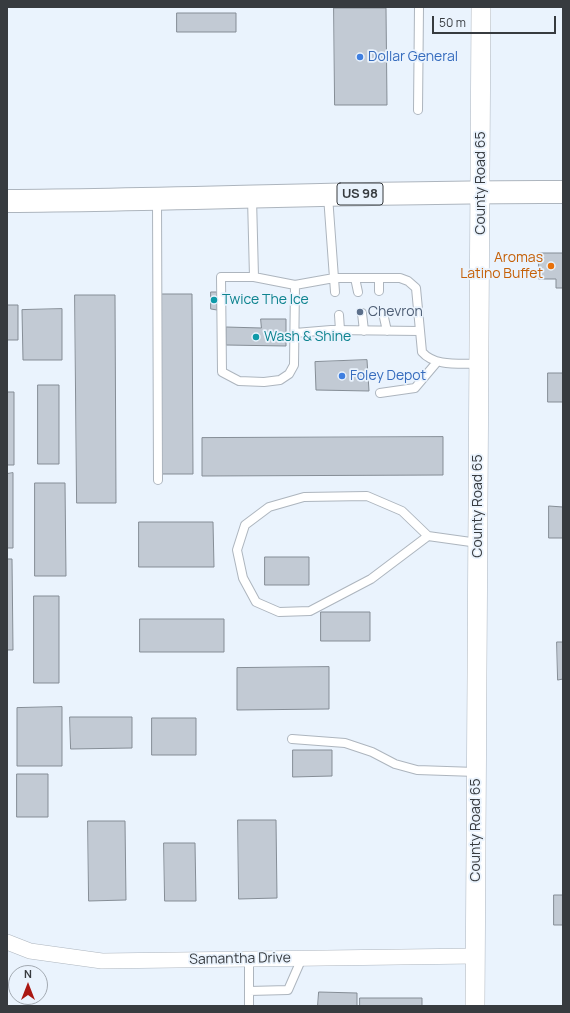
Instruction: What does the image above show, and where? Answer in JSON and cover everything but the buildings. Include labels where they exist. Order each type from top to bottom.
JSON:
[{"type":"main road","name":"US 98","points":[[7,201],[157,200],[481,192],[563,192]]},
{"type":"street","name":"County Road 65","points":[[475,1006],[481,7]]},
{"type":"street","name":"Samantha Drive","points":[[7,942],[30,951],[102,961],[475,956]]},
{"type":"lane","points":[[418,110],[419,7]]},
{"type":"lane","points":[[328,196],[335,292]]},
{"type":"lane","points":[[252,198],[254,277]]},
{"type":"lane","points":[[157,200],[158,480]]},
{"type":"lane","points":[[295,285],[294,365],[289,374],[280,380],[239,381],[222,372],[221,277],[254,277],[295,285],[334,278],[400,278],[408,280],[416,288],[422,352],[427,358],[437,362],[479,364]]},
{"type":"lane","points":[[355,278],[358,292]]},
{"type":"lane","points":[[379,278],[379,291]]},
{"type":"lane","points":[[362,313],[364,330]]},
{"type":"lane","points":[[383,313],[386,330]]},
{"type":"lane","points":[[339,315],[340,330]]},
{"type":"lane","points":[[295,333],[340,330],[420,331]]},
{"type":"lane","points":[[380,394],[415,388],[437,362]]},
{"type":"lane","points":[[428,536],[371,579],[310,611],[279,612],[256,602],[243,578],[237,550],[244,525],[269,507],[304,497],[368,496],[402,511],[428,536],[478,543]]},
{"type":"lane","points":[[292,740],[345,743],[372,752],[395,764],[417,770],[476,772]]},
{"type":"lane","points":[[249,991],[288,990],[302,958]]},
{"type":"lane","points":[[249,959],[249,1006]]},
{"type":"place","name":"Dollar General","points":[[360,57]]},
{"type":"place","name":"Aromas Latino Buffet","points":[[551,266]]},
{"type":"place","name":"Twice The Ice","points":[[214,300]]},
{"type":"place","name":"Chevron","points":[[360,312]]},
{"type":"place","name":"Wash & Shine","points":[[256,337]]},
{"type":"place","name":"Foley Depot","points":[[342,376]]}]
